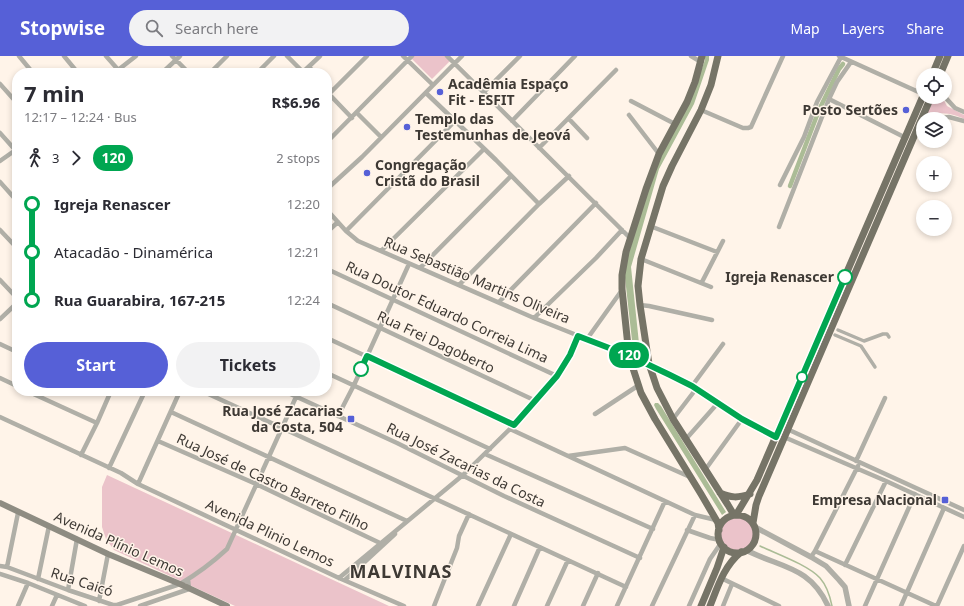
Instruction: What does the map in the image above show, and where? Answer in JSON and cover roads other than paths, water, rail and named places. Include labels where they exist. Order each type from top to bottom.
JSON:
[{"type":"main road","points":[[718,56],[711,85],[702,110],[663,186],[641,259],[638,286],[649,364],[657,388],[673,419],[735,515],[746,517],[754,525]]},
{"type":"main road","points":[[935,68],[940,56]]},
{"type":"main road","points":[[943,68],[948,56]]},
{"type":"main road","points":[[701,59],[687,102],[659,154],[646,189],[630,238],[624,265],[622,289],[630,356],[645,402],[690,477],[702,494],[716,520],[719,530],[722,543],[717,568],[701,606]]},
{"type":"main road","points":[[710,606],[721,578],[730,563],[755,541],[756,535],[754,525],[757,501],[780,437],[919,104]]},
{"type":"main road","points":[[719,530],[724,521],[735,515],[750,494],[780,437],[787,430],[928,104]]},
{"type":"main road","points":[[720,492],[733,497],[750,494]]},
{"type":"main road","name":"Avenida Plínio Lemos","points":[[0,503],[18,513],[108,554],[180,584],[227,606]]},
{"type":"main road","points":[[722,543],[729,550],[744,551]]},
{"type":"street","points":[[19,56],[29,68]]},
{"type":"street","points":[[64,56],[74,68]]},
{"type":"street","points":[[106,56],[116,68]]},
{"type":"street","points":[[123,68],[136,56]]},
{"type":"street","points":[[215,68],[227,56]]},
{"type":"street","points":[[262,68],[274,56]]},
{"type":"street","points":[[287,56],[299,68]]},
{"type":"street","points":[[309,67],[320,56]]},
{"type":"street","points":[[332,91],[367,56]]},
{"type":"street","points":[[403,56],[433,85]]},
{"type":"street","points":[[332,137],[412,56]]},
{"type":"street","points":[[447,56],[630,238]]},
{"type":"street","points":[[332,184],[462,56]]},
{"type":"street","points":[[484,92],[520,56]]},
{"type":"street","points":[[512,120],[575,56]]},
{"type":"street","points":[[691,56],[701,59]]},
{"type":"street","points":[[702,110],[739,126],[748,128],[752,125],[783,56]]},
{"type":"street","points":[[166,68],[176,57],[185,68]]},
{"type":"street","points":[[780,185],[804,137],[817,102],[842,57],[916,92]]},
{"type":"street","points":[[779,227],[829,99],[837,82],[851,62]]},
{"type":"street","points":[[539,148],[616,70]]},
{"type":"street","points":[[0,84],[12,97]]},
{"type":"street","points":[[426,93],[539,204]]},
{"type":"street","points":[[332,97],[352,118]]},
{"type":"street","points":[[829,99],[906,138]]},
{"type":"street","points":[[631,101],[675,124]]},
{"type":"street","points":[[952,104],[955,108],[964,112]]},
{"type":"street","points":[[357,113],[381,137]]},
{"type":"street","points":[[628,115],[659,154]]},
{"type":"street","points":[[952,118],[964,121]]},
{"type":"street","points":[[569,119],[587,138]]},
{"type":"street","points":[[346,231],[456,122]]},
{"type":"street","points":[[0,133],[12,146]]},
{"type":"street","points":[[381,251],[484,149]]},
{"type":"street","points":[[0,161],[12,153]]},
{"type":"street","points":[[420,268],[512,176]]},
{"type":"street","points":[[459,285],[568,176]]},
{"type":"street","points":[[0,182],[12,196]]},
{"type":"street","points":[[499,302],[596,203]]},
{"type":"street","name":"Rua Sebastião Martins Oliveira","points":[[332,215],[346,231],[358,241],[534,318],[649,364],[694,388],[742,419],[780,437],[886,481],[894,482]]},
{"type":"street","points":[[332,227],[338,222]]},
{"type":"street","points":[[650,226],[717,252]]},
{"type":"street","points":[[0,230],[12,243]]},
{"type":"street","points":[[534,318],[596,258],[622,230]]},
{"type":"street","points":[[702,282],[723,240]]},
{"type":"street","points":[[641,259],[702,282],[711,287]]},
{"type":"street","points":[[338,416],[354,386],[408,264]]},
{"type":"street","name":"Rua Doutor Eduardo Correia Lima","points":[[332,270],[557,376]]},
{"type":"street","points":[[0,280],[12,293]]},
{"type":"street","points":[[587,339],[622,289]]},
{"type":"street","points":[[640,305],[712,320]]},
{"type":"street","name":"Rua Frei Dagoberto","points":[[332,306],[380,327],[536,401]]},
{"type":"street","points":[[0,318],[12,307]]},
{"type":"street","points":[[838,330],[864,341],[883,334],[886,334],[889,337]]},
{"type":"street","points":[[835,335],[861,346],[875,367]]},
{"type":"street","points":[[339,578],[463,475],[514,425],[557,376],[570,355],[578,336]]},
{"type":"street","points":[[332,340],[514,425]]},
{"type":"street","points":[[0,344],[12,350]]},
{"type":"street","points":[[673,419],[723,344]]},
{"type":"street","points":[[332,375],[490,449]]},
{"type":"street","points":[[0,378],[12,384]]},
{"type":"street","points":[[595,414],[639,385]]},
{"type":"street","points":[[38,396],[97,423]]},
{"type":"street","points":[[81,454],[109,396]]},
{"type":"street","points":[[109,468],[143,396]]},
{"type":"street","points":[[0,417],[121,473],[138,484],[178,396]]},
{"type":"street","points":[[213,396],[626,587]]},
{"type":"street","name":"Rua José Zacarias da Costa","points":[[296,397],[463,475],[504,496],[640,558]]},
{"type":"street","name":"Rua Caicó","points":[[0,566],[7,567],[99,601],[117,605],[180,584],[227,549],[296,397]]},
{"type":"street","points":[[811,557],[857,468],[858,462],[885,398]]},
{"type":"street","points":[[686,439],[717,404]]},
{"type":"street","points":[[171,412],[407,521]]},
{"type":"street","points":[[705,470],[742,419]]},
{"type":"street","points":[[510,429],[695,515],[716,520]]},
{"type":"street","points":[[787,430],[858,462],[916,494],[964,517]]},
{"type":"street","name":"Rua José de Castro Barreto Filho","points":[[158,441],[256,484],[380,543]]},
{"type":"street","points":[[568,456],[625,448],[690,477]]},
{"type":"street","points":[[485,454],[653,529]]},
{"type":"street","points":[[845,565],[886,481]]},
{"type":"street","points":[[894,482],[964,510]]},
{"type":"street","name":"Avenida Plinio Lemos","points":[[138,484],[339,578],[404,606]]},
{"type":"street","points":[[865,606],[916,494]]},
{"type":"street","points":[[345,580],[435,498]]},
{"type":"street","points":[[617,606],[665,501]]},
{"type":"street","points":[[901,606],[944,508]]},
{"type":"street","points":[[7,567],[18,513]]},
{"type":"street","points":[[434,606],[457,548],[458,536],[469,514]]},
{"type":"street","points":[[652,606],[695,515]]},
{"type":"street","points":[[754,525],[826,566],[845,587],[849,606]]},
{"type":"street","points":[[38,579],[49,526]]},
{"type":"street","points":[[687,530],[722,543],[710,558],[689,606]]},
{"type":"street","points":[[478,606],[511,534]]},
{"type":"street","points":[[68,590],[77,539]]},
{"type":"street","points":[[815,551],[936,606],[964,546]]},
{"type":"street","points":[[514,606],[540,547]]},
{"type":"street","points":[[744,551],[795,570],[806,576],[820,590],[828,606]]},
{"type":"street","points":[[99,601],[108,554]]},
{"type":"street","points":[[547,606],[568,560]]},
{"type":"street","points":[[583,606],[598,573]]},
{"type":"street","name":"Rua Caicó","points":[[0,574],[28,583],[85,606]]},
{"type":"street","points":[[721,578],[779,606]]},
{"type":"street","points":[[140,606],[189,588],[188,579]]},
{"type":"street","points":[[18,606],[28,583]]},
{"type":"street","points":[[723,606],[732,584]]},
{"type":"street","points":[[52,606],[57,595]]},
{"type":"waterway","points":[[790,186],[819,110],[839,69],[843,64]]},
{"type":"waterway","points":[[760,546],[800,564],[815,573],[826,588],[832,606]]},
{"type":"place","name":"Acadêmia Espaço Fit - ESFIT","points":[[440,92]]},
{"type":"place","name":"Posto Sertões","points":[[906,110]]},
{"type":"place","name":"Templo das Testemunhas de Jeová","points":[[407,127]]},
{"type":"place","name":"Congregação Cristã do Brasil","points":[[367,173]]},
{"type":"place","name":"Igreja Renascer","points":[[845,277]]},
{"type":"place","name":"Rua José Zacarias da Costa, 504","points":[[351,419]]},
{"type":"place","name":"Empresa Nacional","points":[[945,500]]},
{"type":"district","name":"MALVINAS","points":[[401,572]]}]
